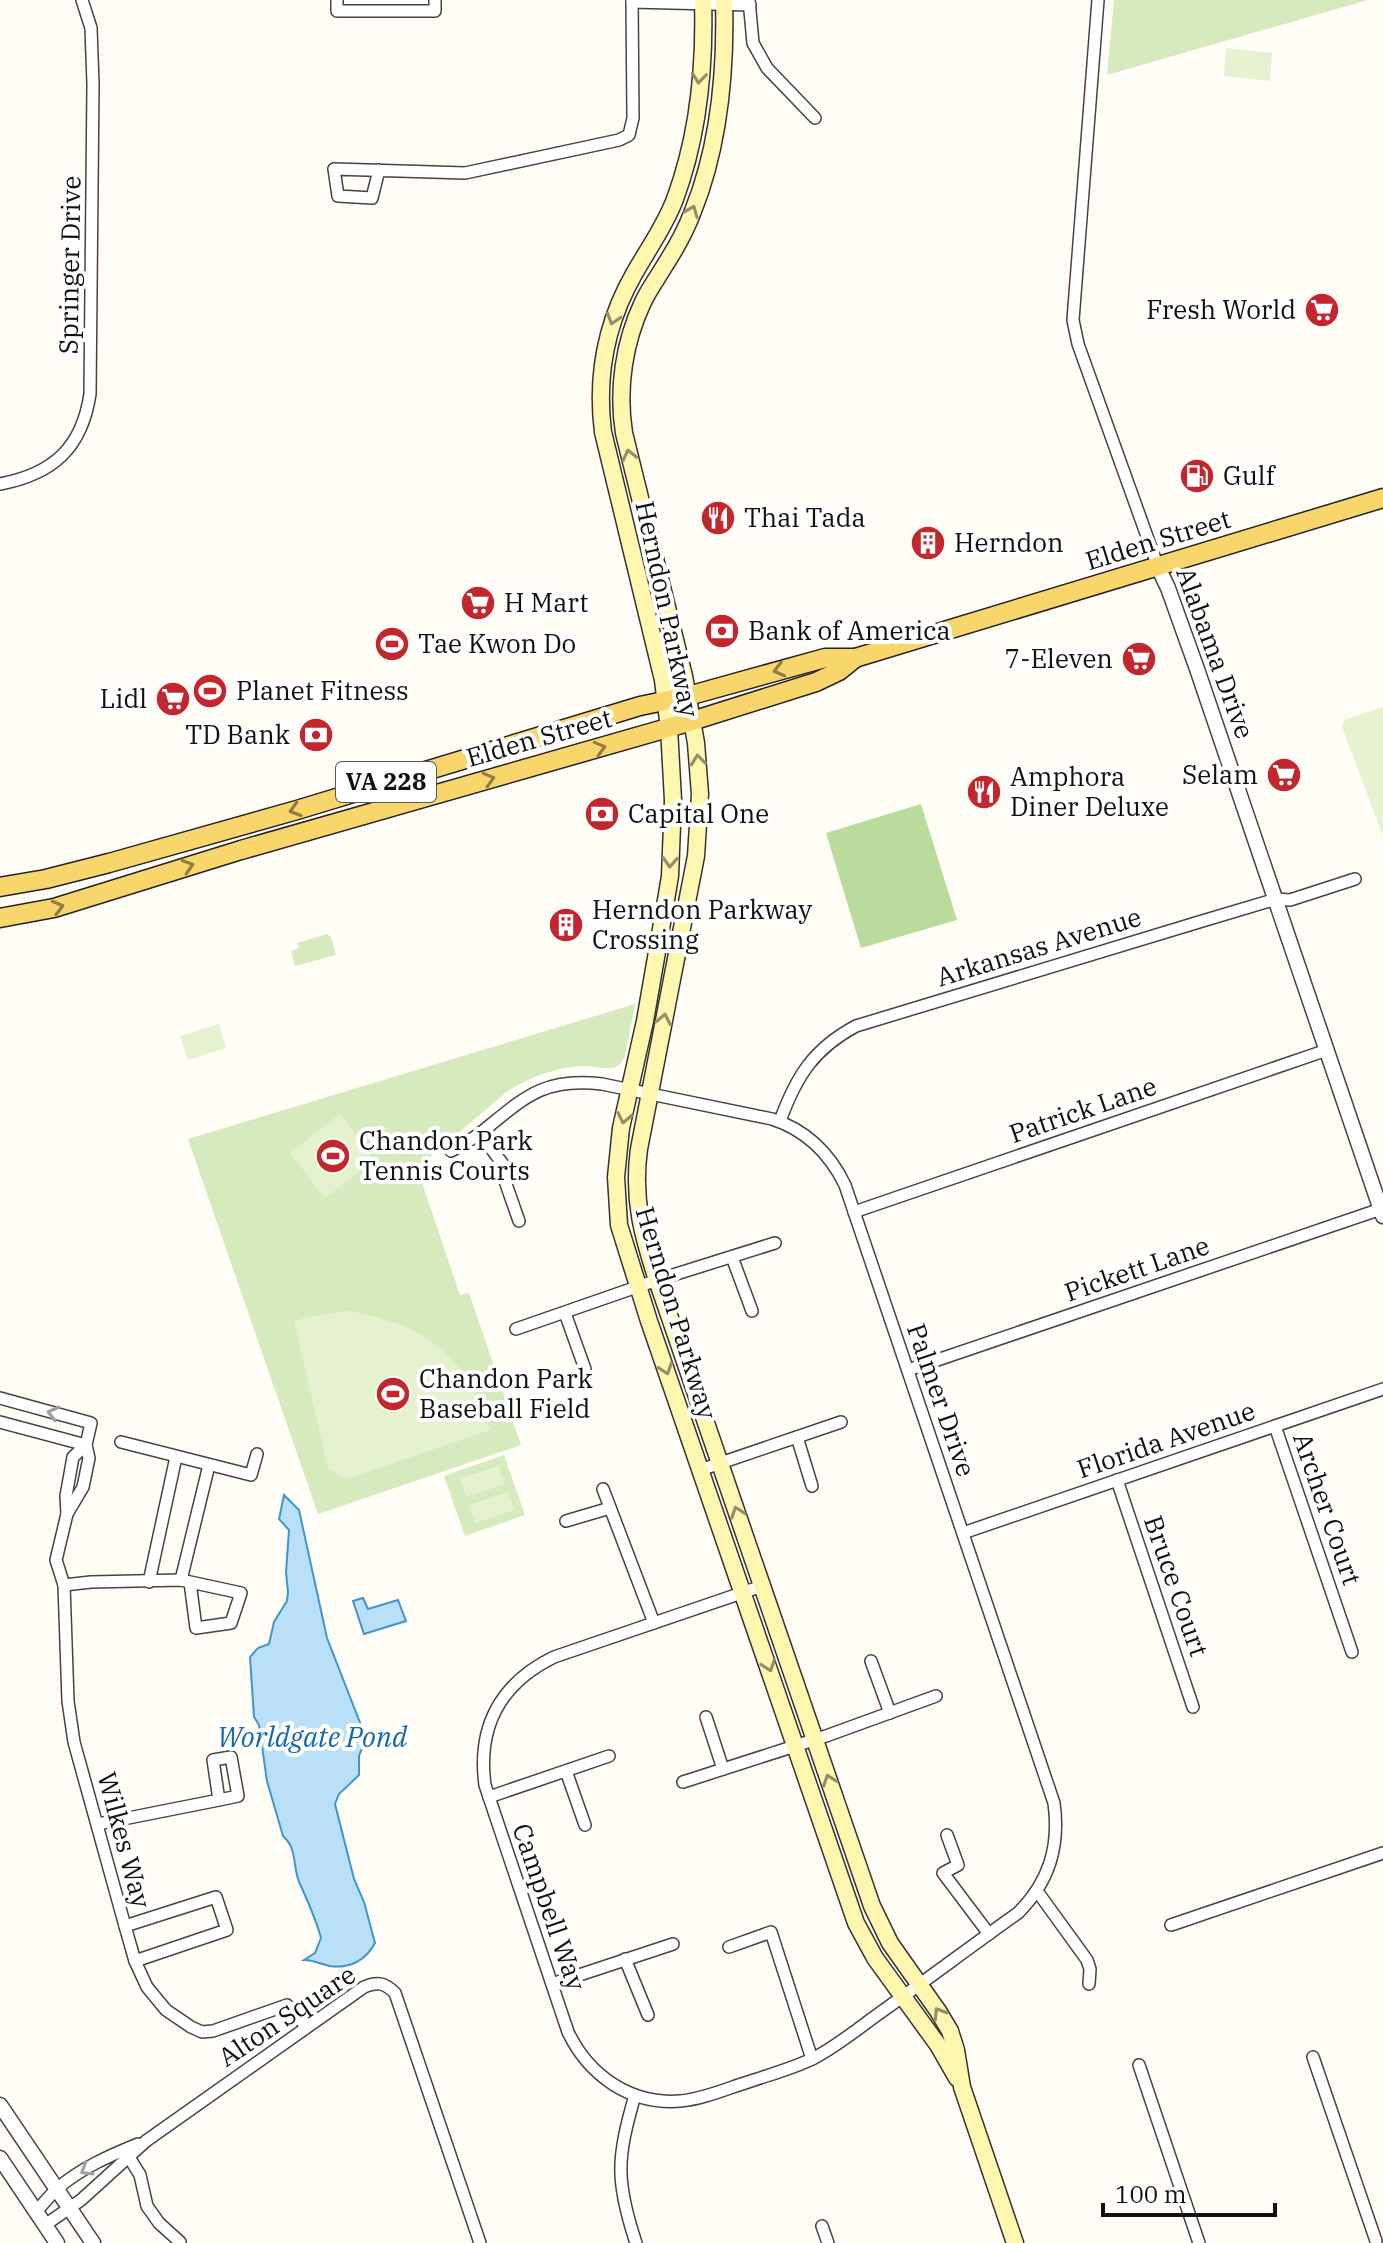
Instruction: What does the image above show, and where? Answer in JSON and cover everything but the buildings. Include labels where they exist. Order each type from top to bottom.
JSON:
[{"type":"main road","name":"Herndon Parkway","points":[[704,2],[698,91],[685,169],[666,220],[615,310],[605,347],[600,391],[607,452],[663,680],[673,800],[670,876],[617,1158],[619,1225],[856,1923],[875,1958],[938,2045],[962,2087]]},
{"type":"main road","name":"Herndon Parkway","points":[[724,2],[720,91],[706,170],[686,228],[643,301],[622,373],[621,416],[688,696],[699,772],[699,833],[637,1163],[638,1214],[657,1280],[878,1919],[890,1943],[950,2031],[962,2087],[1015,2243]]},
{"type":"main road","name":"Elden Street","points":[[0,887],[106,864],[297,810],[640,706],[825,658],[855,658],[1383,498]]},
{"type":"main road","name":"Elden Street","points":[[0,918],[54,908],[403,803],[669,728],[816,682],[839,671],[855,658]]},
{"type":"street","name":"Springer Drive","points":[[0,484],[36,474],[59,459],[76,439],[87,412],[90,394],[93,84],[91,28],[82,0]]},
{"type":"street","points":[[337,0],[337,11],[435,11],[435,0]]},
{"type":"street","name":"Alabama Drive","points":[[1098,0],[1073,320],[1078,344],[1143,531],[1168,588],[1197,669],[1382,1213]]},
{"type":"street","points":[[379,170],[465,173],[619,140],[629,135],[633,118],[632,1],[749,3],[753,43],[767,68],[815,118]]},
{"type":"street","name":"Arkansas Avenue","points":[[780,1121],[791,1092],[811,1060],[832,1041],[856,1026],[1276,899],[1290,900],[1355,879]]},
{"type":"street","name":"Patrick Lane","points":[[854,1212],[1327,1050]]},
{"type":"street","name":"Palmer Drive","points":[[451,1151],[480,1134],[513,1105],[545,1088],[579,1081],[780,1121],[803,1133],[828,1156],[845,1185],[1054,1803],[1057,1822],[1055,1849],[1047,1874],[1018,1913],[903,1996]]},
{"type":"street","points":[[480,1134],[509,1172],[506,1184],[519,1221]]},
{"type":"street","name":"Pickett Lane","points":[[908,1370],[1382,1213]]},
{"type":"street","points":[[516,1329],[775,1243]]},
{"type":"street","points":[[732,1257],[752,1311]]},
{"type":"street","points":[[565,1313],[585,1369]]},
{"type":"street","name":"Florida Avenue","points":[[963,1533],[1383,1389]]},
{"type":"street","name":"Wilkes Way","points":[[0,1398],[91,1423],[83,1487],[67,1514],[56,1560],[64,1585],[68,1701],[74,1742],[135,1961],[147,1987],[163,2006],[202,2032],[287,2005],[306,2026]]},
{"type":"street","points":[[0,1422],[86,1445]]},
{"type":"street","points":[[700,1470],[841,1422]]},
{"type":"street","name":"Archer Court","points":[[1275,1426],[1352,1652]]},
{"type":"street","points":[[797,1437],[812,1486]]},
{"type":"street","points":[[121,1442],[251,1475],[257,1454]]},
{"type":"street","points":[[149,1582],[176,1457]]},
{"type":"street","points":[[64,1585],[185,1581],[241,1593],[231,1623],[196,1628],[185,1581],[209,1465]]},
{"type":"street","name":"Bruce Court","points":[[1117,1480],[1193,1707]]},
{"type":"street","points":[[603,1489],[654,1623]]},
{"type":"street","points":[[566,1521],[610,1508]]},
{"type":"street","name":"Campbell Way","points":[[762,1586],[554,1657],[523,1675],[511,1688],[500,1702],[486,1734],[482,1767],[489,1797],[568,2032],[584,2059],[613,2085],[635,2095],[680,2101],[812,2059],[903,1996]]},
{"type":"street","points":[[871,1661],[890,1713]]},
{"type":"street","points":[[683,1782],[815,1740],[936,1696]]},
{"type":"street","points":[[706,1717],[723,1769]]},
{"type":"street","points":[[489,1797],[609,1756]]},
{"type":"street","points":[[566,1771],[585,1825]]},
{"type":"street","points":[[98,1824],[219,1800]]},
{"type":"street","points":[[947,1835],[958,1865],[943,1873],[989,1934]]},
{"type":"street","points":[[1171,1925],[1383,1853]]},
{"type":"street","points":[[1037,1891],[1087,1960],[1089,1984]]},
{"type":"street","points":[[125,1926],[216,1897],[227,1930],[135,1961]]},
{"type":"street","points":[[729,1947],[771,1932],[812,2059]]},
{"type":"street","points":[[552,1984],[673,1944]]},
{"type":"street","points":[[625,1959],[648,2015]]},
{"type":"street","name":"Alton Square","points":[[45,2225],[81,2200],[127,2153],[306,2026],[374,1982],[388,1985],[395,1993],[480,2243]]},
{"type":"street","points":[[1313,2057],[1377,2240]]},
{"type":"street","points":[[1139,2065],[1199,2243]]},
{"type":"street","points":[[635,2095],[624,2134],[620,2166],[626,2212],[636,2243]]},
{"type":"street","points":[[0,2105],[93,2243]]},
{"type":"street","points":[[127,2153],[140,2175],[147,2206],[159,2223],[180,2242]]},
{"type":"street","name":"Alton Square","points":[[36,2212],[55,2190],[107,2157],[127,2153]]},
{"type":"street","points":[[0,2158],[57,2243]]},
{"type":"street","points":[[822,2226],[828,2243]]},
{"type":"green space","points":[[1114,0],[1368,0],[1107,75]]},
{"type":"green space","points":[[1226,48],[1272,53],[1270,81],[1224,76]]},
{"type":"green space","points":[[1383,707],[1383,836],[1342,727],[1344,720]]},
{"type":"green space","points":[[921,804],[957,920],[861,948],[826,833]]},
{"type":"green space","points":[[327,934],[331,937],[336,955],[295,966],[291,951],[299,948],[297,943]]},
{"type":"green space","points":[[635,1004],[625,1056],[618,1065],[609,1068],[566,1068],[518,1085],[417,1168],[460,1295],[469,1293],[521,1445],[318,1514],[188,1139]]},
{"type":"green space","points":[[219,1024],[226,1048],[188,1060],[180,1036]]},
{"type":"green space","name":"Chandon Park Tennis Courts","points":[[340,1114],[375,1160],[325,1198],[290,1153]]},
{"type":"green space","name":"Chandon Park Baseball Field","points":[[348,1311],[399,1325],[439,1347],[469,1382],[490,1430],[346,1479],[328,1468],[294,1321]]},
{"type":"green space","points":[[504,1455],[525,1515],[465,1536],[444,1476]]},
{"type":"green space","points":[[499,1466],[505,1484],[466,1497],[460,1478]]},
{"type":"green space","points":[[508,1492],[514,1510],[475,1523],[469,1505]]},
{"type":"water","name":"Worldgate Pond","points":[[284,1495],[299,1510],[327,1638],[366,1738],[359,1756],[359,1775],[339,1794],[335,1804],[354,1879],[375,1943],[362,1959],[344,1966],[304,1960],[315,1953],[321,1938],[298,1878],[293,1852],[283,1836],[267,1781],[259,1725],[254,1717],[250,1657],[258,1648],[269,1644],[274,1622],[287,1601],[289,1530],[279,1519]]},
{"type":"water","points":[[363,1598],[368,1609],[398,1600],[406,1621],[364,1634],[353,1601]]},
{"type":"place","name":"Fresh World","points":[[1322,310]]},
{"type":"place","name":"Gulf","points":[[1197,476]]},
{"type":"place","name":"Thai Tada","points":[[718,518]]},
{"type":"place","name":"Herndon","points":[[928,543]]},
{"type":"place","name":"H Mart","points":[[478,603]]},
{"type":"place","name":"Bank of America","points":[[722,631]]},
{"type":"place","name":"Tae Kwon Do","points":[[392,644]]},
{"type":"place","name":"7-Eleven","points":[[1139,659]]},
{"type":"place","name":"Planet Fitness","points":[[210,691]]},
{"type":"place","name":"Lidl","points":[[173,699]]},
{"type":"place","name":"TD Bank","points":[[316,735]]},
{"type":"place","name":"Selam","points":[[1284,775]]},
{"type":"place","name":"Amphora Diner Deluxe","points":[[984,792]]},
{"type":"place","name":"Capital One","points":[[602,814]]},
{"type":"place","name":"Herndon Parkway Crossing","points":[[566,925]]},
{"type":"place","name":"Chandon Park Tennis Courts","points":[[333,1156]]},
{"type":"place","name":"Chandon Park Baseball Field","points":[[393,1394]]}]
